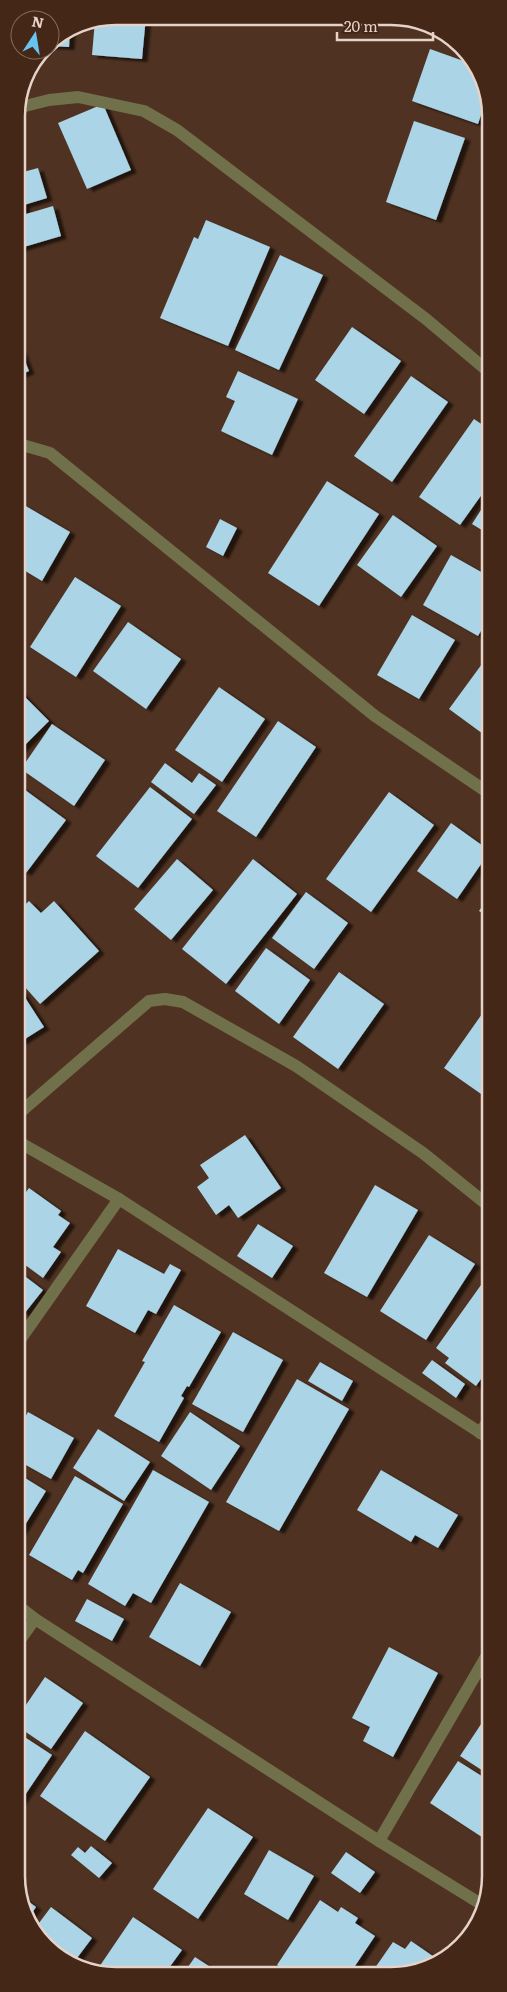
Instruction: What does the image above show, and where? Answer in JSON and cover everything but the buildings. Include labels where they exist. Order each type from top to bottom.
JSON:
[{"type":"street","points":[[26,106],[49,100],[78,97],[144,111],[185,136],[426,319],[482,367]]},
{"type":"street","points":[[25,446],[50,453],[375,716],[482,789]]},
{"type":"street","points":[[25,1108],[149,1001],[165,999],[183,1002],[296,1066],[423,1153],[482,1201]]},
{"type":"street","points":[[25,1146],[119,1199],[482,1434]]},
{"type":"street","points":[[25,1333],[119,1199]]},
{"type":"street","points":[[25,1611],[379,1841],[478,1902]]},
{"type":"street","points":[[25,1633],[35,1619]]},
{"type":"street","points":[[379,1841],[482,1664]]}]
